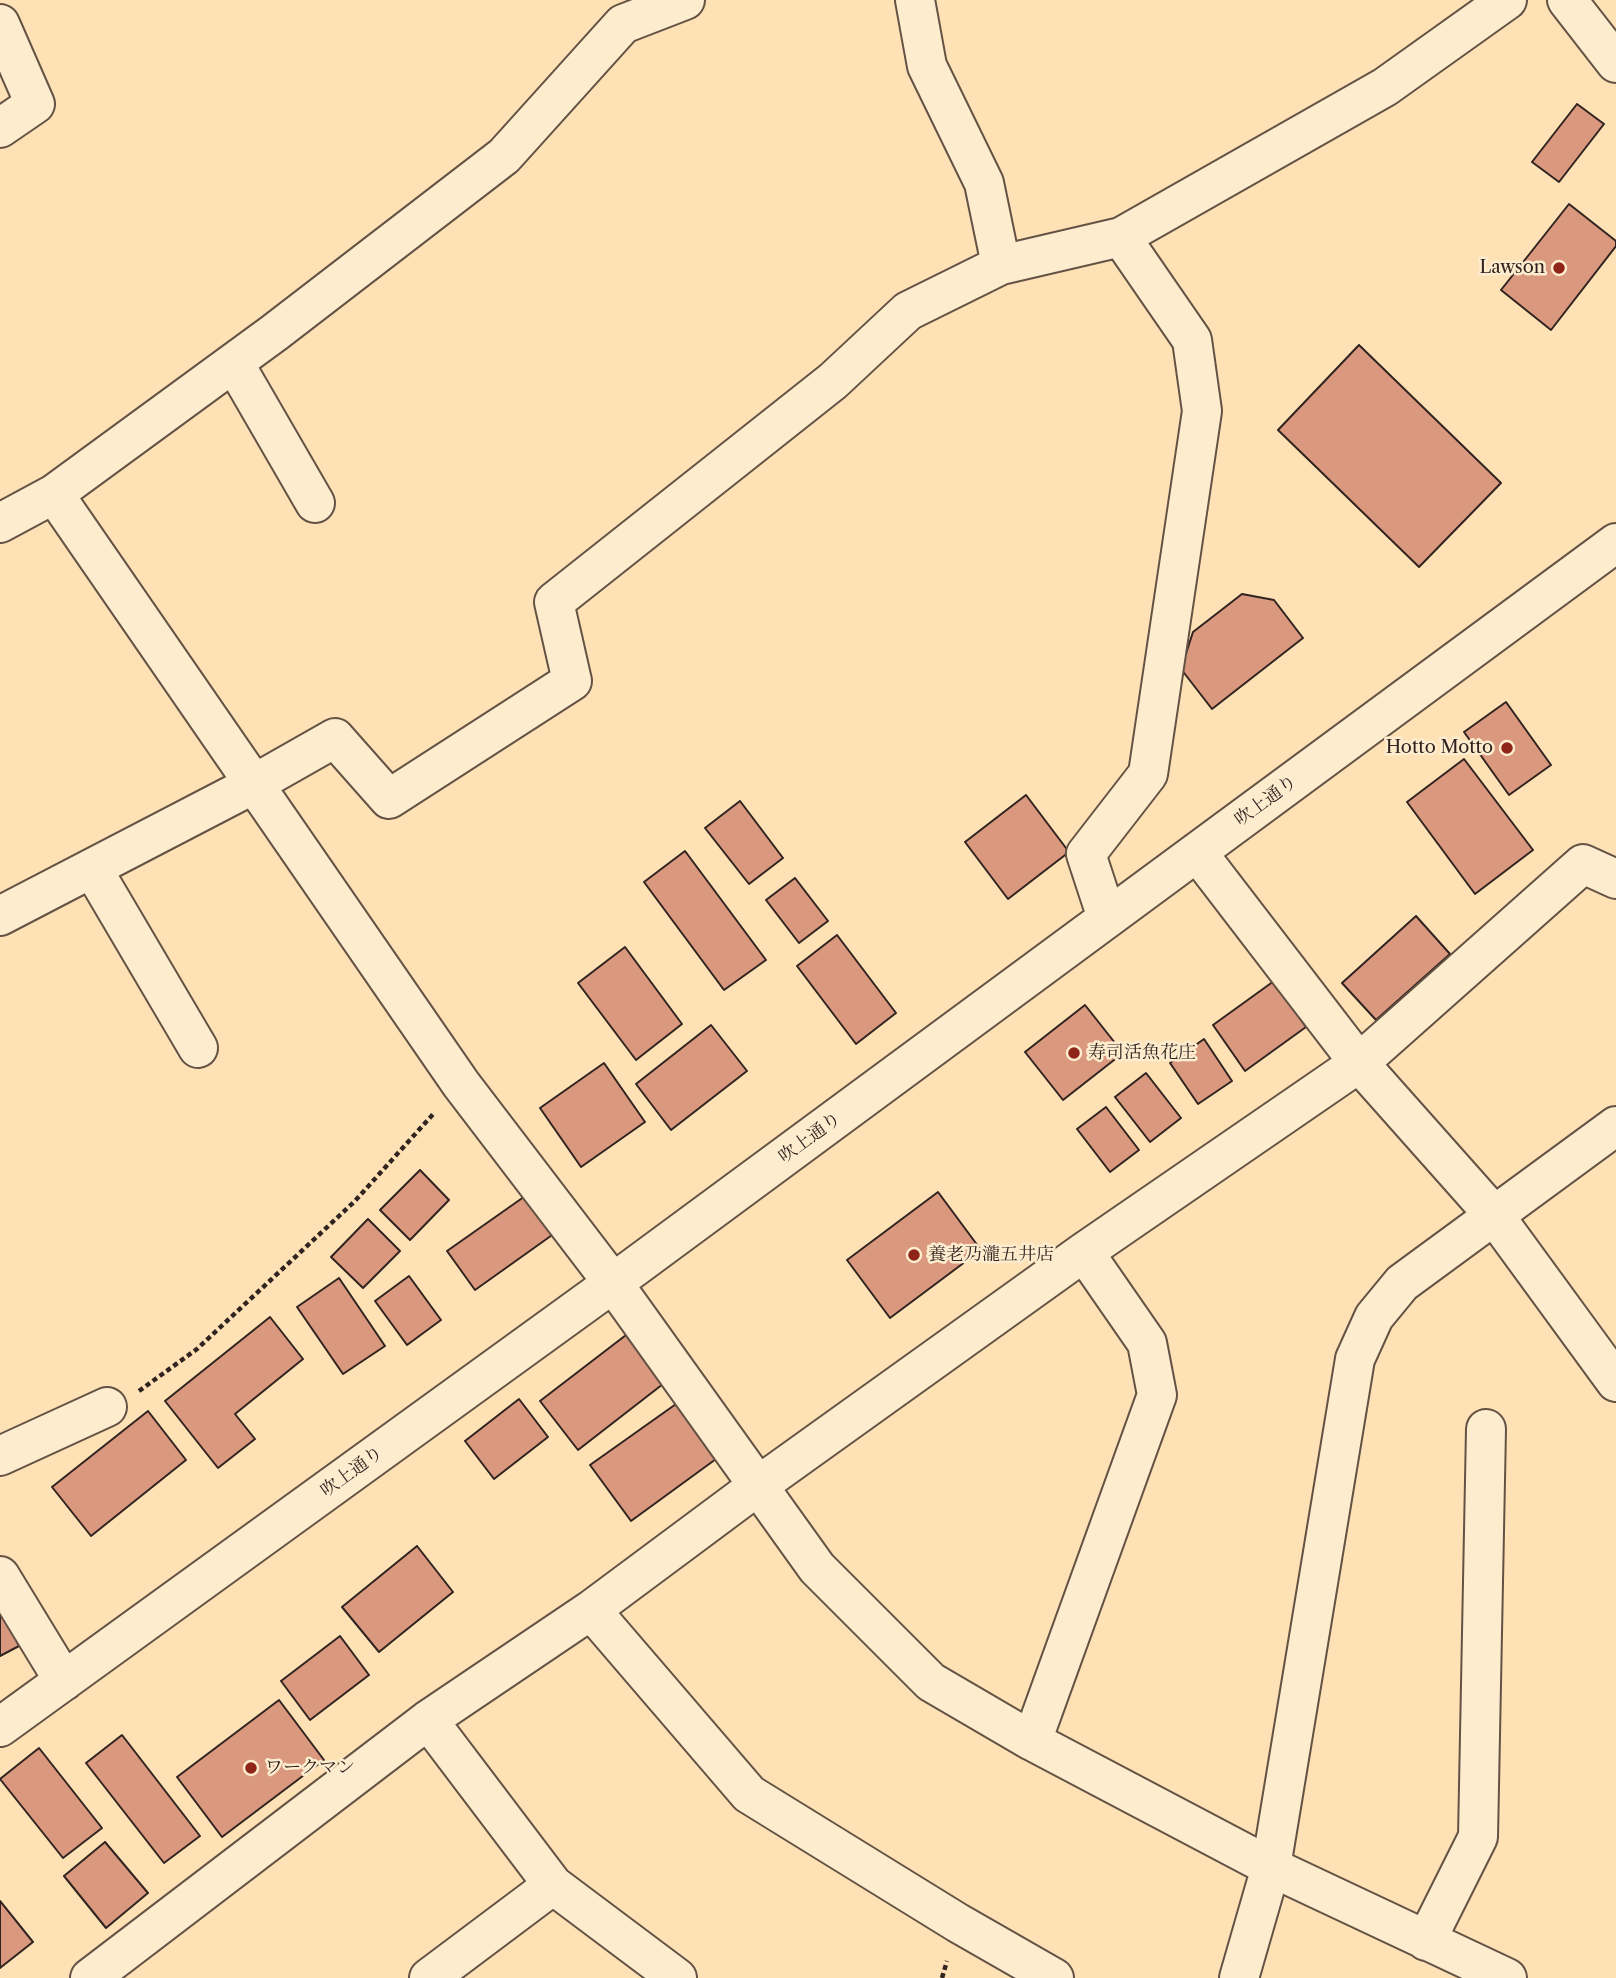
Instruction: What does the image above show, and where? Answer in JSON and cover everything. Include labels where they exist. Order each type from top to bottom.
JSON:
[{"type":"street","points":[[0,13],[16,0]]},
{"type":"street","points":[[0,523],[54,494],[234,363],[504,156],[623,24],[685,0]]},
{"type":"street","points":[[915,0],[926,66],[984,183],[1001,264]]},
{"type":"street","points":[[0,916],[254,784],[335,738],[388,799],[572,681],[554,602],[833,380],[908,311],[1001,264],[1121,237],[1385,87],[1507,0]]},
{"type":"street","points":[[1567,0],[1616,63]]},
{"type":"street","points":[[0,24],[35,104],[0,128]]},
{"type":"street","points":[[1107,918],[1086,854],[1147,774],[1202,411],[1192,340],[1121,237]]},
{"type":"street","points":[[234,363],[314,503]]},
{"type":"street","points":[[54,494],[461,1084],[613,1283],[817,1568],[931,1682],[1032,1741],[1271,1867],[1507,1978]]},
{"type":"street","name":"吹上通り","points":[[0,1727],[613,1283],[1616,543]]},
{"type":"street","points":[[1197,852],[1359,1063],[1494,1215],[1616,1381]]},
{"type":"street","points":[[90,1978],[428,1720],[591,1611],[759,1485],[1084,1252],[1359,1063],[1583,864],[1616,879]]},
{"type":"street","points":[[92,868],[198,1048]]},
{"type":"street","points":[[1239,1978],[1271,1867],[1355,1359],[1374,1317],[1402,1283],[1616,1126]]},
{"type":"street","points":[[1032,1741],[1157,1395],[1147,1343],[1084,1252]]},
{"type":"street","points":[[0,1456],[107,1407]]},
{"type":"street","points":[[1426,1941],[1478,1838],[1486,1429]]},
{"type":"street","points":[[0,1576],[64,1681]]},
{"type":"street","points":[[591,1611],[750,1794],[958,1923],[1054,1978]]},
{"type":"street","points":[[428,1720],[553,1885],[677,1978]]},
{"type":"street","points":[[429,1978],[553,1885]]},
{"type":"path","points":[[107,1407],[132,1396],[197,1349],[355,1201],[461,1084]]},
{"type":"building","points":[[1577,104],[1604,124],[1559,182],[1532,162]]},
{"type":"building","name":"Lawson","points":[[1569,204],[1616,241],[1616,246],[1551,330],[1501,290]]},
{"type":"building","points":[[1359,345],[1501,483],[1419,567],[1278,430]]},
{"type":"building","points":[[1242,594],[1274,600],[1303,638],[1212,709],[1181,669],[1193,632]]},
{"type":"building","name":"Hotto Motto","points":[[1506,702],[1551,765],[1509,795],[1464,732]]},
{"type":"building","points":[[1464,759],[1533,850],[1475,894],[1407,802]]},
{"type":"building","points":[[1026,795],[1069,852],[1008,899],[965,842]]},
{"type":"building","points":[[740,801],[783,858],[749,884],[705,828]]},
{"type":"building","points":[[685,851],[766,960],[724,990],[644,882]]},
{"type":"building","points":[[795,878],[828,921],[799,943],[766,900]]},
{"type":"building","points":[[1416,916],[1450,954],[1376,1020],[1342,983]]},
{"type":"building","points":[[837,935],[896,1013],[856,1044],[797,966]]},
{"type":"building","points":[[625,947],[682,1024],[636,1060],[578,983]]},
{"type":"building","points":[[1274,981],[1306,1027],[1245,1071],[1213,1025]]},
{"type":"building","name":"寿司活魚花庄","points":[[1085,1005],[1123,1053],[1063,1100],[1025,1052]]},
{"type":"building","points":[[711,1025],[747,1071],[671,1130],[636,1084]]},
{"type":"building","points":[[1204,1039],[1232,1081],[1198,1104],[1170,1063]]},
{"type":"building","points":[[604,1063],[645,1122],[581,1167],[540,1108]]},
{"type":"building","points":[[1146,1073],[1181,1118],[1150,1142],[1115,1097]]},
{"type":"building","points":[[1106,1107],[1139,1150],[1110,1172],[1077,1129]]},
{"type":"building","points":[[420,1170],[449,1200],[410,1240],[380,1210]]},
{"type":"building","name":"養老乃瀧五井店","points":[[938,1192],[981,1250],[890,1318],[847,1260]]},
{"type":"building","points":[[528,1194],[555,1233],[475,1290],[447,1251]]},
{"type":"building","points":[[368,1219],[400,1251],[363,1288],[331,1257]]},
{"type":"building","points":[[409,1276],[441,1320],[407,1345],[375,1301]]},
{"type":"building","points":[[339,1278],[385,1346],[343,1374],[297,1307]]},
{"type":"building","points":[[270,1317],[303,1359],[235,1414],[255,1439],[218,1468],[165,1401]]},
{"type":"building","points":[[626,1335],[663,1384],[578,1450],[540,1401]]},
{"type":"building","points":[[519,1399],[548,1437],[494,1479],[465,1441]]},
{"type":"building","points":[[676,1404],[716,1459],[631,1521],[590,1465]]},
{"type":"building","points":[[148,1411],[186,1460],[91,1536],[52,1487]]},
{"type":"building","points":[[417,1546],[453,1592],[379,1652],[342,1607]]},
{"type":"building","points":[[0,1607],[19,1646],[0,1656]]},
{"type":"building","points":[[340,1636],[369,1675],[310,1720],[281,1681]]},
{"type":"building","name":"ワークマン","points":[[279,1700],[324,1760],[222,1837],[177,1777]]},
{"type":"building","points":[[122,1735],[200,1836],[164,1863],[86,1763]]},
{"type":"building","points":[[39,1748],[102,1828],[63,1858],[0,1779]]},
{"type":"building","points":[[105,1842],[148,1893],[106,1928],[64,1876]]},
{"type":"building","points":[[0,1901],[33,1942],[0,1968]]},
{"type":"place","name":"Lawson","points":[[1559,268]]},
{"type":"place","name":"Hotto Motto","points":[[1507,748]]},
{"type":"place","name":"寿司活魚花庄","points":[[1074,1053]]},
{"type":"place","name":"養老乃瀧五井店","points":[[914,1255]]},
{"type":"place","name":"ワークマン","points":[[251,1768]]}]
